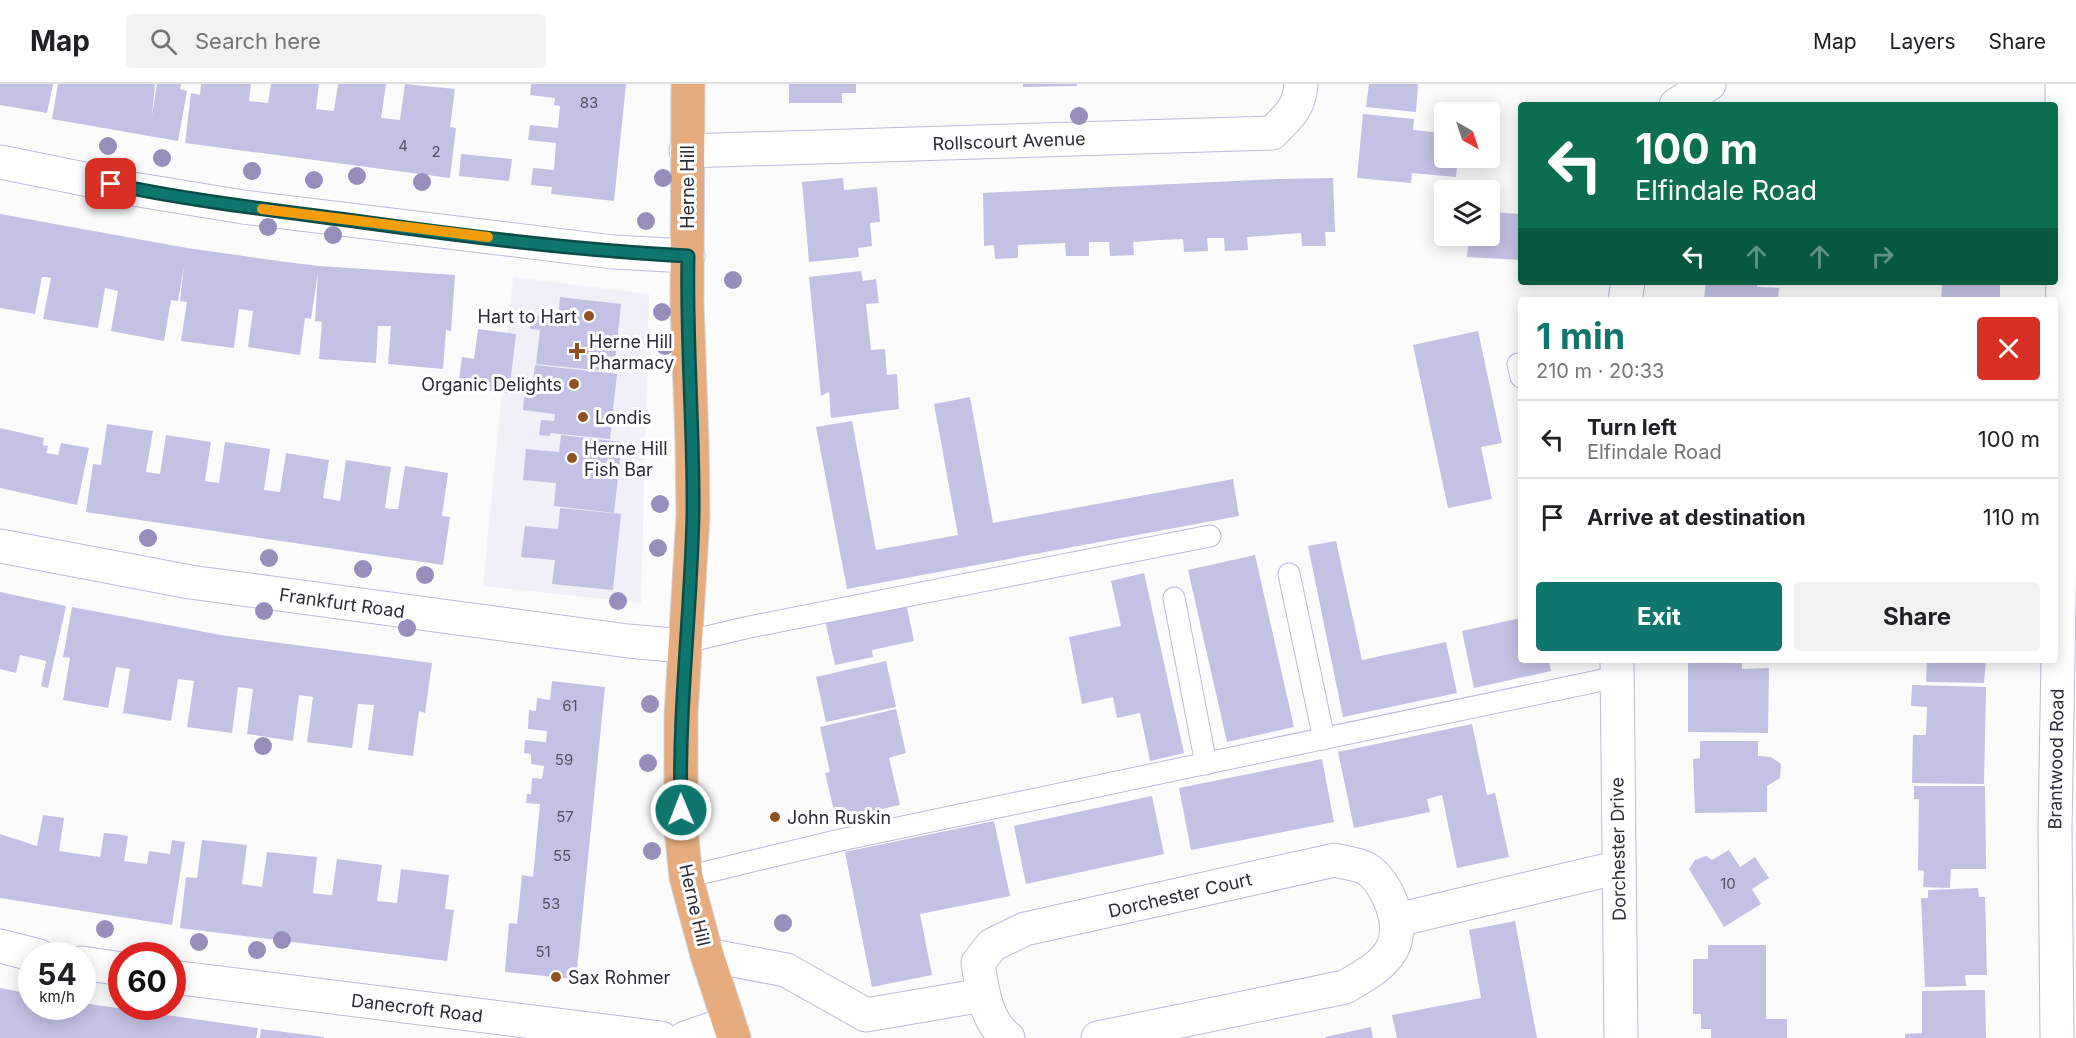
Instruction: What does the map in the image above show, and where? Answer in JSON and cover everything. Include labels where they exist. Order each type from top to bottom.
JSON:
[{"type":"main road","name":"Herne Hill","points":[[688,84],[687,303],[693,471],[691,570],[681,715],[680,791],[686,878],[707,956],[731,1031]]},
{"type":"street","name":"Rollscourt Avenue","points":[[686,151],[1272,133],[1290,115],[1300,99],[1301,84]]},
{"type":"street","points":[[1681,102],[1708,84]]},
{"type":"street","points":[[2050,84],[2062,84]]},
{"type":"street","name":"Brantwood Road","points":[[2058,659],[2063,375],[2062,84]]},
{"type":"street","points":[[0,162],[133,189],[243,207],[613,252],[688,256]]},
{"type":"street","name":"Frankfurt Road","points":[[0,546],[190,582],[628,641],[672,645],[686,642]]},
{"type":"street","name":"Brantwood Road","points":[[2057,1038],[2055,830],[2058,663]]},
{"type":"street","name":"Dorchester Drive","points":[[1617,669],[1621,1038]]},
{"type":"street","name":"Dorchester Court","points":[[1008,1038],[999,1031],[983,996],[978,963],[992,945],[1025,929],[1335,860],[1367,869],[1385,888],[1397,920]]},
{"type":"street","points":[[1098,1038],[1345,987],[1373,971],[1393,948],[1397,920],[1618,869]]},
{"type":"street","points":[[0,946],[18,951]]},
{"type":"street","points":[[707,956],[786,970],[861,1027],[983,996]]},
{"type":"street","name":"Danecroft Road","points":[[186,979],[661,1038]]},
{"type":"street","points":[[685,1038],[731,1031]]},
{"type":"lane","points":[[686,642],[749,627],[1210,536]]},
{"type":"lane","points":[[1289,574],[1324,739]]},
{"type":"lane","points":[[1174,598],[1206,764]]},
{"type":"lane","points":[[686,878],[836,841],[1324,739],[1617,669]]},
{"type":"shaded area","points":[[513,277],[649,294],[641,603],[483,586]]},
{"type":"building","points":[[0,84],[53,84],[47,113],[0,105]]},
{"type":"building","points":[[58,84],[155,84],[152,116],[157,84],[181,84],[180,89],[187,91],[178,141],[52,119]]},
{"type":"building","points":[[201,84],[251,84],[249,101],[268,103],[271,84],[319,84],[316,109],[334,111],[338,84],[386,84],[381,118],[400,120],[405,84],[455,89],[450,127],[456,128],[450,178],[185,143],[191,93],[200,95]]},
{"type":"building","points":[[531,84],[626,84],[614,201],[551,194],[552,187],[531,185],[533,168],[554,170],[556,143],[528,140],[530,125],[558,128],[560,106],[554,105],[555,98],[530,95]]},
{"type":"building","points":[[789,84],[856,84],[856,93],[842,93],[842,103],[789,103]]},
{"type":"building","points":[[1023,84],[1077,84],[1077,86],[1023,87]]},
{"type":"building","points":[[1369,84],[1418,84],[1416,112],[1366,107]]},
{"type":"building","points":[[1363,114],[1414,119],[1413,130],[1434,132],[1434,168],[1457,168],[1456,177],[1412,173],[1411,183],[1357,178]]},
{"type":"building","points":[[461,154],[512,159],[509,181],[459,176]]},
{"type":"building","points":[[843,178],[844,190],[877,187],[880,222],[870,223],[872,246],[858,248],[859,257],[809,262],[802,182]]},
{"type":"building","points":[[1333,178],[1335,232],[1325,232],[1326,246],[1302,246],[1301,233],[1247,237],[1248,250],[1225,251],[1224,238],[1207,238],[1208,251],[1184,252],[1183,239],[1133,242],[1134,255],[1110,256],[1109,242],[1089,242],[1089,256],[1066,256],[1065,243],[1018,245],[1018,258],[995,259],[994,245],[984,246],[983,193]]},
{"type":"building","points":[[1500,213],[1518,214],[1518,260],[1467,257],[1468,246],[1500,246]]},
{"type":"building","points":[[0,214],[187,248],[286,262],[455,275],[451,331],[446,330],[443,369],[388,364],[391,326],[378,326],[376,363],[319,359],[322,322],[315,321],[318,272],[311,319],[305,318],[300,355],[248,347],[253,311],[239,309],[234,348],[181,341],[187,302],[180,301],[184,266],[178,301],[171,300],[164,341],[111,331],[118,291],[105,288],[98,328],[43,319],[51,278],[42,277],[35,314],[0,308]]},
{"type":"building","points":[[861,271],[863,281],[876,279],[879,303],[866,304],[871,350],[885,349],[887,375],[897,374],[899,409],[831,418],[829,392],[821,396],[809,277]]},
{"type":"building","points":[[1706,285],[1757,285],[1757,287],[1779,288],[1778,297],[1704,297]]},
{"type":"building","points":[[1942,285],[2000,285],[2000,297],[1941,297]]},
{"type":"building","points":[[560,297],[621,304],[614,372],[536,364],[540,330],[530,329],[531,315],[558,318]]},
{"type":"building","points":[[478,329],[516,334],[509,393],[458,387],[462,357],[474,359]]},
{"type":"building","points":[[1478,331],[1502,443],[1481,447],[1492,499],[1448,508],[1413,345]]},
{"type":"building","points":[[535,365],[617,374],[610,439],[550,433],[550,436],[539,435],[541,420],[554,421],[555,414],[523,410],[524,397],[531,398]]},
{"type":"building","points":[[970,397],[993,523],[1233,479],[1239,516],[847,589],[816,427],[852,421],[876,550],[958,535],[934,404]]},
{"type":"building","points":[[107,424],[153,431],[146,472],[160,474],[166,435],[211,442],[205,481],[219,483],[225,442],[270,449],[264,490],[280,492],[286,453],[329,460],[323,498],[340,501],[346,460],[391,467],[385,508],[390,509],[398,509],[405,466],[448,473],[442,516],[450,517],[443,565],[86,512],[93,464],[101,465]]},
{"type":"building","points":[[0,428],[44,438],[43,445],[48,446],[46,453],[58,455],[61,443],[89,448],[77,505],[0,488]]},
{"type":"building","points":[[561,435],[622,442],[614,513],[554,506],[556,483],[523,480],[526,449],[559,452]]},
{"type":"building","points":[[560,508],[621,514],[613,590],[552,584],[555,560],[521,557],[525,526],[558,529]]},
{"type":"building","points":[[1336,541],[1362,660],[1446,642],[1457,693],[1343,717],[1308,546]]},
{"type":"building","points":[[1255,555],[1294,727],[1227,742],[1188,570]]},
{"type":"building","points":[[1144,573],[1184,753],[1150,761],[1140,713],[1117,718],[1113,697],[1082,704],[1069,637],[1121,626],[1111,581]]},
{"type":"building","points":[[0,592],[66,606],[48,688],[41,686],[46,661],[20,655],[16,673],[0,669]]},
{"type":"building","points":[[906,603],[914,641],[872,650],[873,657],[835,665],[825,620]]},
{"type":"building","points":[[72,607],[221,635],[432,663],[425,713],[419,711],[413,756],[368,750],[374,705],[358,704],[352,748],[307,742],[313,697],[299,695],[293,741],[247,734],[253,689],[238,687],[232,733],[187,727],[194,681],[178,679],[171,721],[123,713],[130,669],[116,667],[108,708],[63,700],[70,658],[63,657]]},
{"type":"building","points":[[1518,619],[1518,663],[1550,663],[1551,671],[1474,688],[1462,631]]},
{"type":"building","points":[[886,661],[896,707],[826,722],[816,677]]},
{"type":"building","points":[[1688,663],[1742,663],[1742,669],[1769,668],[1768,733],[1688,732]]},
{"type":"building","points":[[1927,663],[1986,663],[1984,683],[1926,682]]},
{"type":"building","points":[[552,681],[605,687],[576,979],[505,972],[509,923],[517,924],[522,875],[533,877],[540,804],[526,803],[527,794],[531,794],[532,778],[542,779],[544,766],[531,764],[531,754],[524,753],[525,740],[546,742],[547,731],[528,729],[529,710],[536,711],[537,698],[550,700]]},
{"type":"building","points":[[1912,685],[1986,687],[1984,784],[1912,783],[1913,735],[1926,735],[1927,707],[1911,706]]},
{"type":"building","points":[[896,709],[906,753],[889,758],[900,805],[836,819],[825,773],[830,772],[820,727]]},
{"type":"building","points":[[1472,724],[1487,795],[1495,793],[1509,857],[1457,868],[1442,795],[1427,799],[1430,812],[1354,828],[1338,752]]},
{"type":"building","points":[[1700,741],[1758,741],[1758,756],[1771,757],[1781,764],[1780,778],[1767,786],[1767,812],[1695,813],[1693,759],[1700,758]]},
{"type":"building","points":[[1322,759],[1334,822],[1191,850],[1179,788]]},
{"type":"building","points":[[1914,786],[1985,786],[1986,869],[1951,869],[1950,888],[1923,887],[1924,871],[1918,870],[1919,799],[1914,799]]},
{"type":"building","points":[[1152,796],[1164,854],[1026,884],[1014,826]]},
{"type":"building","points":[[43,815],[64,818],[59,851],[100,857],[104,833],[116,834],[128,836],[124,861],[147,864],[149,851],[170,854],[172,840],[185,842],[172,925],[0,898],[0,834],[37,846]]},
{"type":"building","points":[[994,821],[1010,896],[920,914],[932,975],[872,987],[845,852]]},
{"type":"building","points":[[202,840],[247,845],[242,884],[262,887],[267,852],[317,857],[313,893],[320,894],[332,895],[337,859],[382,865],[377,901],[397,903],[401,869],[449,875],[445,909],[454,910],[447,961],[180,928],[186,877],[197,878]]},
{"type":"building","points":[[1729,850],[1740,867],[1755,857],[1769,878],[1752,889],[1761,904],[1724,927],[1689,869],[1695,860],[1706,856],[1712,860]]},
{"type":"building","points":[[1978,888],[1979,897],[1985,897],[1987,975],[1965,975],[1966,986],[1925,987],[1921,898],[1928,898],[1928,890]]},
{"type":"building","points":[[1515,921],[1537,1038],[1397,1038],[1392,1015],[1481,998],[1469,930]]},
{"type":"building","points":[[1708,945],[1766,945],[1766,1019],[1787,1019],[1787,1038],[1711,1038],[1711,1029],[1701,1029],[1701,1014],[1693,1014],[1693,959],[1708,959]]},
{"type":"building","points":[[0,988],[18,991],[18,1020],[96,1020],[96,1005],[108,1007],[108,1020],[186,1020],[186,1018],[258,1028],[256,1038],[0,1038]]},
{"type":"building","points":[[1985,990],[1986,1038],[1905,1038],[1905,1034],[1922,1033],[1922,991]]},
{"type":"building","points":[[1371,1027],[1373,1038],[1325,1037]]},
{"type":"building","points":[[261,1029],[324,1037],[324,1038],[260,1038]]},
{"type":"slow traffic","points":[[262,209],[488,237]]},
{"type":"place","name":"Hart to Hart","points":[[589,316]]},
{"type":"place","name":"Herne Hill Pharmacy","points":[[577,351]]},
{"type":"place","name":"Organic Delights","points":[[574,384]]},
{"type":"place","name":"Londis","points":[[583,417]]},
{"type":"place","name":"Herne Hill Fish Bar","points":[[572,458]]},
{"type":"place","name":"John Ruskin","points":[[775,817]]},
{"type":"place","name":"Sax Rohmer","points":[[556,977]]},
{"type":"route","points":[[111,184],[243,207],[402,227],[613,252],[688,256],[687,303],[693,516],[681,715],[681,810]]}]
